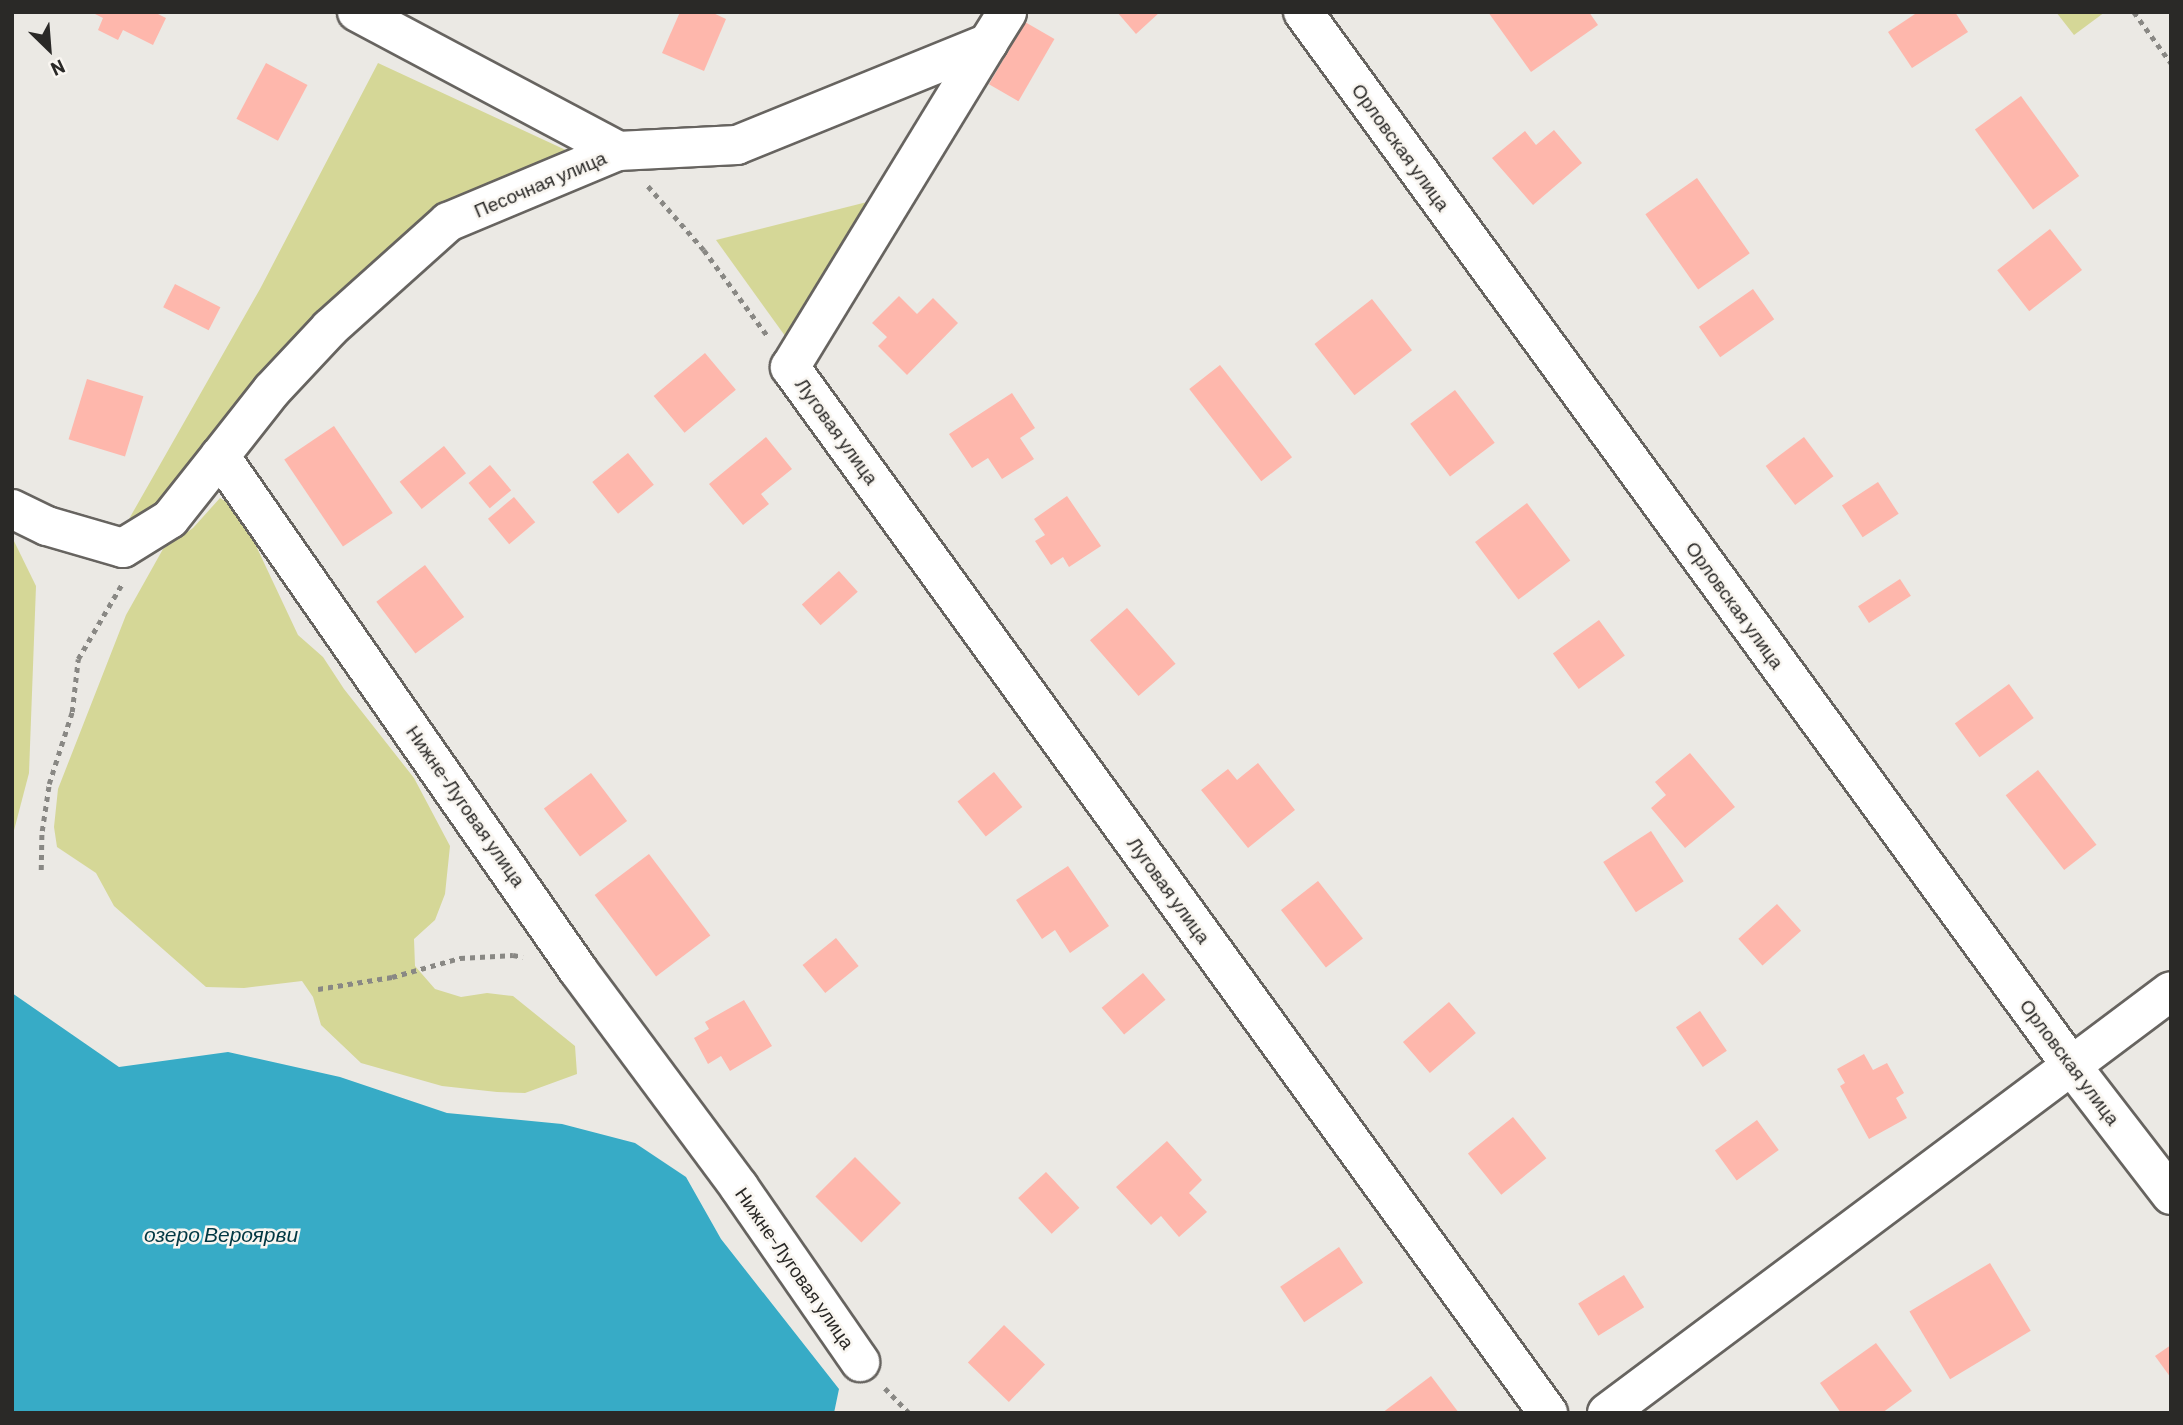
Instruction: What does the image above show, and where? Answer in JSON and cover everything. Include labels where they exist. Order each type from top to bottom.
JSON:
[{"type":"street","points":[[357,12],[618,151]]},
{"type":"street","name":"Орловская улица","points":[[1303,12],[2071,1065],[2171,1195]]},
{"type":"street","points":[[790,367],[998,28]]},
{"type":"street","name":"Песочная улица","points":[[220,456],[272,390],[330,327],[449,222],[618,151],[737,145],[998,28]]},
{"type":"street","name":"Луговая улица","points":[[790,367],[1548,1413]]},
{"type":"street","points":[[12,509],[47,526],[123,548],[170,519],[220,456]]},
{"type":"street","name":"Нижне-Луговая улица","points":[[220,456],[578,970],[739,1187],[860,1363]]},
{"type":"street","points":[[1607,1413],[2171,991]]},
{"type":"path","points":[[2134,12],[2171,62]]},
{"type":"path","points":[[618,151],[704,250],[790,367]]},
{"type":"path","points":[[41,870],[42,831],[49,784],[72,712],[78,659],[127,574]]},
{"type":"path","points":[[318,989],[393,977],[460,958],[513,955],[578,970]]},
{"type":"green space","points":[[2056,12],[2105,12],[2074,35]]},
{"type":"green space","points":[[378,63],[570,152],[437,211],[159,509],[129,519],[260,289]]},
{"type":"green space","points":[[875,200],[788,340],[716,240]]},
{"type":"green space","points":[[220,498],[228,503],[250,533],[298,635],[323,657],[344,689],[414,778],[450,846],[445,894],[435,920],[414,939],[415,966],[435,989],[461,997],[487,993],[513,996],[575,1046],[577,1074],[525,1093],[497,1092],[442,1086],[361,1063],[321,1025],[313,997],[302,981],[244,988],[206,987],[114,906],[96,873],[57,847],[54,827],[58,789],[126,615],[163,549],[193,528]]},
{"type":"green space","points":[[12,537],[36,586],[29,773],[12,838]]},
{"type":"water","name":"озеро Вероярви","points":[[12,993],[119,1067],[228,1052],[340,1077],[447,1113],[562,1124],[635,1143],[686,1177],[721,1239],[839,1389],[834,1413],[12,1413]]},
{"type":"building","points":[[91,12],[154,12],[166,18],[153,45],[123,30],[118,40],[98,30],[103,18]]},
{"type":"building","points":[[680,12],[711,12],[726,19],[704,71],[662,53]]},
{"type":"building","points":[[1117,12],[1160,12],[1136,34]]},
{"type":"building","points":[[1488,12],[1589,12],[1598,25],[1531,72]]},
{"type":"building","points":[[1918,12],[1955,12],[1968,32],[1912,68],[1888,32]]},
{"type":"building","points":[[1025,22],[1054,39],[1018,101],[989,84]]},
{"type":"building","points":[[266,63],[307,85],[278,141],[236,119]]},
{"type":"building","points":[[2021,96],[2079,176],[2033,210],[1975,130]]},
{"type":"building","points":[[1554,130],[1582,163],[1533,205],[1492,158],[1525,131],[1536,145]]},
{"type":"building","points":[[1697,178],[1750,253],[1698,289],[1645,214]]},
{"type":"building","points":[[2050,229],[2082,270],[2029,311],[1997,270]]},
{"type":"building","points":[[175,284],[220,307],[209,330],[163,307]]},
{"type":"building","points":[[1753,289],[1774,319],[1720,357],[1699,327]]},
{"type":"building","points":[[899,296],[917,314],[933,298],[958,323],[907,375],[878,346],[887,337],[872,323]]},
{"type":"building","points":[[1372,299],[1412,350],[1354,395],[1314,344]]},
{"type":"building","points":[[705,353],[736,390],[685,433],[654,396]]},
{"type":"building","points":[[1220,365],[1292,457],[1261,481],[1189,389]]},
{"type":"building","points":[[87,379],[143,396],[125,456],[69,439]]},
{"type":"building","points":[[1455,390],[1495,443],[1450,476],[1410,424]]},
{"type":"building","points":[[1012,393],[1035,428],[1020,438],[1034,459],[1002,479],[988,458],[972,468],[949,434]]},
{"type":"building","points":[[334,426],[393,513],[343,547],[284,460]]},
{"type":"building","points":[[766,437],[792,469],[761,494],[769,504],[743,525],[709,484]]},
{"type":"building","points":[[1804,437],[1833,476],[1795,505],[1766,466]]},
{"type":"building","points":[[444,446],[466,473],[422,509],[400,482]]},
{"type":"building","points":[[628,453],[654,485],[618,514],[592,482]]},
{"type":"building","points":[[490,465],[511,490],[490,508],[469,483]]},
{"type":"building","points":[[1878,482],[1899,514],[1863,537],[1842,505]]},
{"type":"building","points":[[1067,496],[1101,546],[1069,567],[1063,557],[1051,565],[1035,541],[1045,535],[1034,519]]},
{"type":"building","points":[[514,497],[535,522],[509,544],[488,519]]},
{"type":"building","points":[[1527,503],[1570,561],[1518,600],[1475,542]]},
{"type":"building","points":[[425,565],[464,617],[415,654],[376,602]]},
{"type":"building","points":[[839,571],[858,592],[821,625],[802,604]]},
{"type":"building","points":[[1900,579],[1911,596],[1869,623],[1858,606]]},
{"type":"building","points":[[1127,608],[1176,664],[1139,696],[1090,640]]},
{"type":"building","points":[[1599,620],[1625,656],[1579,689],[1553,654]]},
{"type":"building","points":[[2009,684],[2034,718],[1979,757],[1955,723]]},
{"type":"building","points":[[1690,753],[1735,807],[1685,848],[1651,808],[1666,795],[1655,782]]},
{"type":"building","points":[[1258,763],[1295,810],[1248,848],[1201,790],[1228,769],[1237,780]]},
{"type":"building","points":[[2038,770],[2096,845],[2064,870],[2006,795]]},
{"type":"building","points":[[994,772],[1022,807],[986,837],[957,802]]},
{"type":"building","points":[[591,773],[627,821],[580,856],[544,809]]},
{"type":"building","points":[[1651,831],[1684,881],[1636,912],[1603,862]]},
{"type":"building","points":[[649,854],[710,935],[656,976],[595,895]]},
{"type":"building","points":[[1068,866],[1109,926],[1070,953],[1055,930],[1042,939],[1016,900]]},
{"type":"building","points":[[1318,881],[1363,939],[1326,967],[1281,910]]},
{"type":"building","points":[[1777,904],[1801,931],[1762,966],[1738,939]]},
{"type":"building","points":[[836,938],[859,966],[825,993],[803,965]]},
{"type":"building","points":[[1143,973],[1165,1000],[1124,1035],[1102,1008]]},
{"type":"building","points":[[744,1000],[772,1046],[730,1071],[721,1056],[708,1064],[694,1038],[709,1029],[705,1022]]},
{"type":"building","points":[[1449,1002],[1476,1033],[1430,1073],[1403,1042]]},
{"type":"building","points":[[1700,1011],[1727,1051],[1703,1067],[1676,1027]]},
{"type":"building","points":[[1864,1054],[1873,1070],[1887,1063],[1904,1093],[1896,1098],[1907,1118],[1869,1139],[1840,1086],[1845,1083],[1837,1069]]},
{"type":"building","points":[[1513,1117],[1546,1158],[1501,1195],[1468,1154]]},
{"type":"building","points":[[1757,1120],[1779,1150],[1737,1180],[1715,1151]]},
{"type":"building","points":[[1167,1141],[1202,1180],[1189,1193],[1207,1212],[1179,1237],[1161,1216],[1151,1225],[1116,1187]]},
{"type":"building","points":[[855,1157],[901,1203],[861,1243],[815,1197]]},
{"type":"building","points":[[1046,1172],[1079,1208],[1052,1234],[1018,1198]]},
{"type":"building","points":[[1339,1247],[1363,1283],[1304,1322],[1280,1287]]},
{"type":"building","points":[[1990,1263],[2031,1331],[1950,1379],[1909,1311]]},
{"type":"building","points":[[1624,1275],[1644,1307],[1598,1336],[1578,1304]]},
{"type":"building","points":[[1004,1325],[1045,1365],[1009,1402],[968,1362]]},
{"type":"building","points":[[1876,1343],[1912,1391],[1882,1413],[1841,1413],[1820,1383]]},
{"type":"building","points":[[2171,1345],[2171,1378],[2155,1356]]},
{"type":"building","points":[[1431,1376],[1459,1413],[1382,1413]]}]
